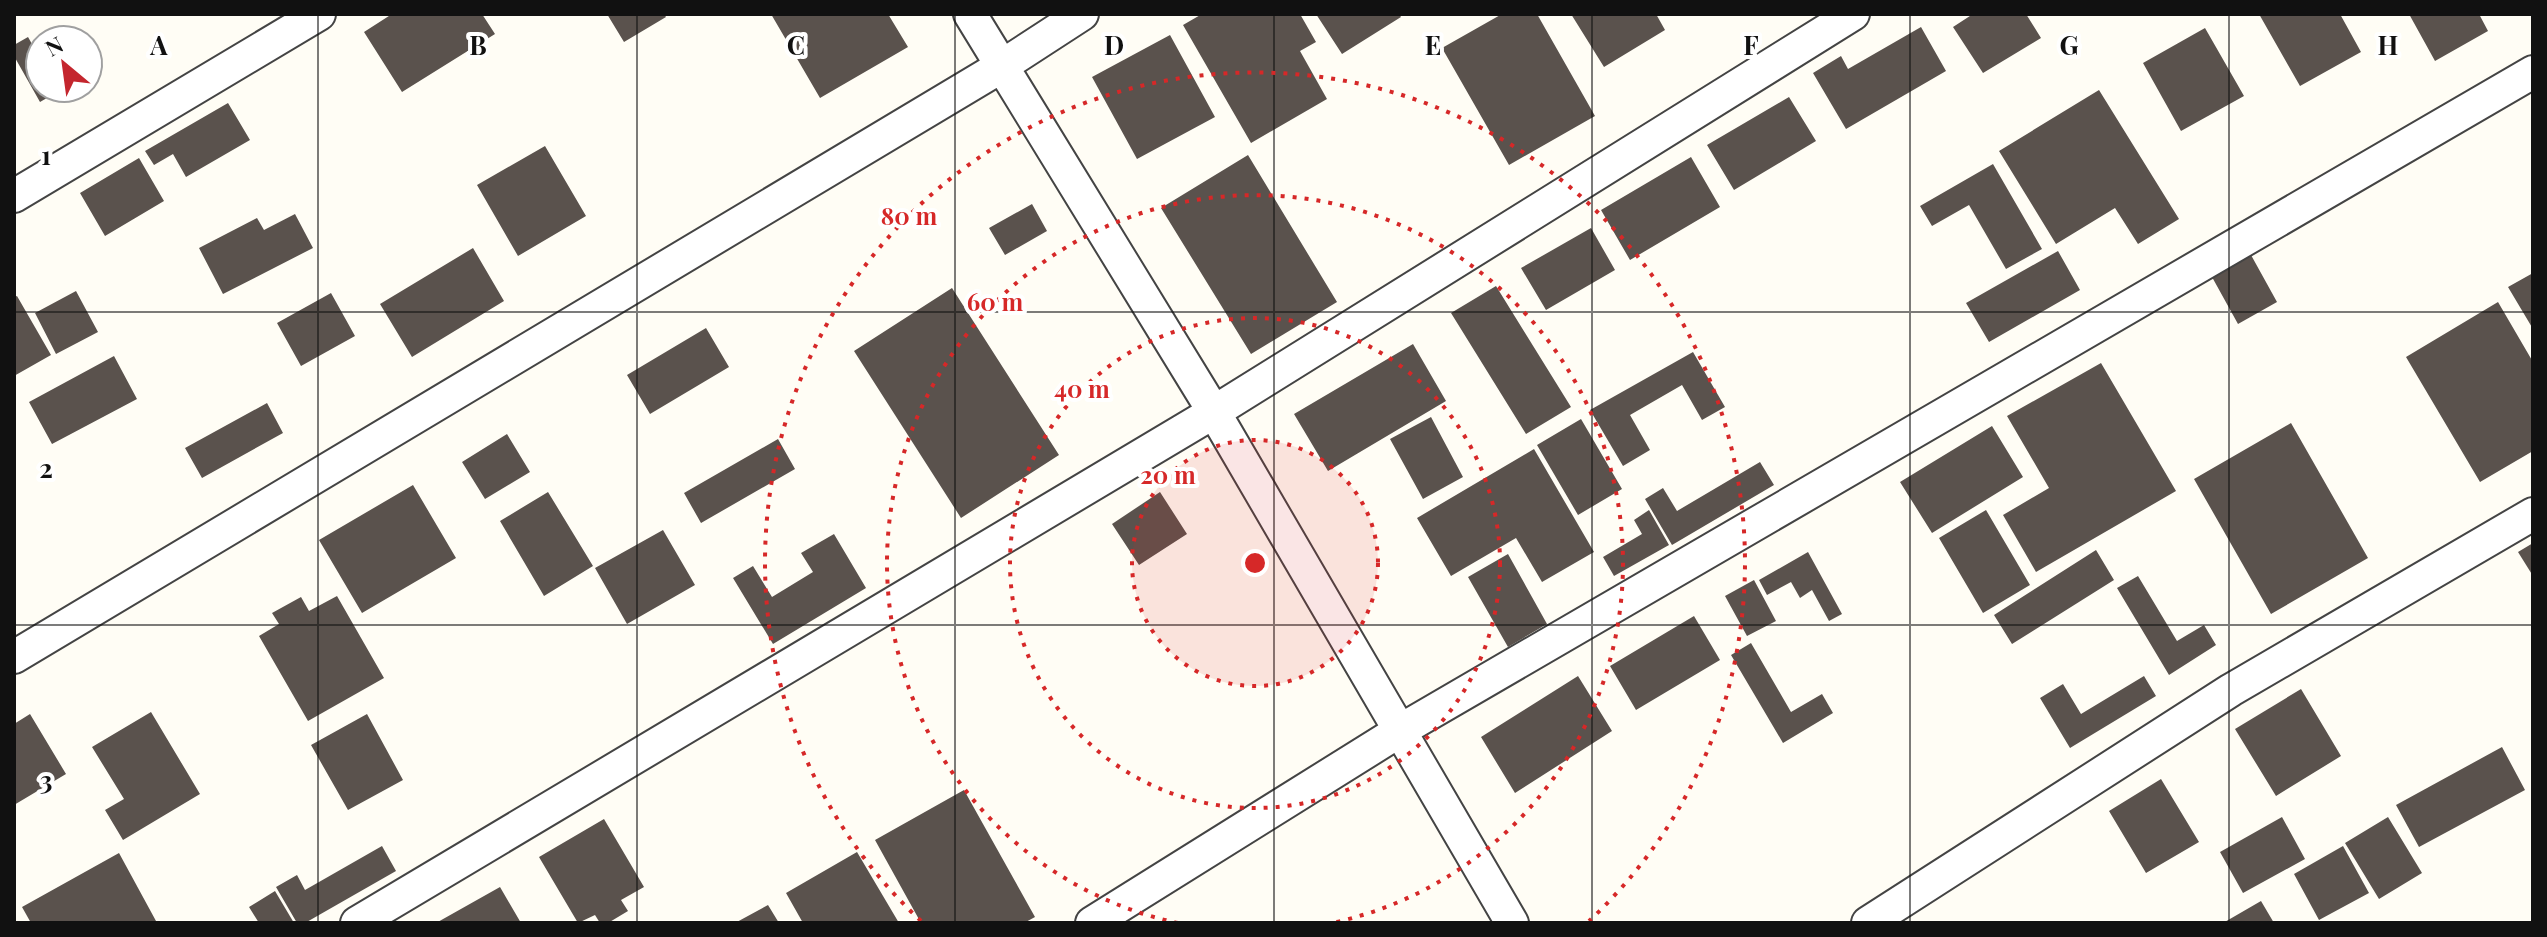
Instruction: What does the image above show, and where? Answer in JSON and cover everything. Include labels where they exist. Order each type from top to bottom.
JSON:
[{"type":"street","points":[[14,196],[319,14]]},
{"type":"street","points":[[970,14],[1214,412],[1512,923]]},
{"type":"street","points":[[14,657],[1002,66],[1082,14]]},
{"type":"street","points":[[357,923],[1214,412],[1853,14]]},
{"type":"street","points":[[1092,923],[1401,730],[2533,72]]},
{"type":"street","points":[[1868,923],[2231,690],[2533,514]]},
{"type":"building","points":[[392,14],[482,14],[495,34],[402,92],[364,32]]},
{"type":"building","points":[[607,14],[664,14],[666,17],[624,42]]},
{"type":"building","points":[[771,14],[888,14],[908,47],[820,98]]},
{"type":"building","points":[[1202,14],[1300,14],[1316,42],[1300,51],[1327,99],[1251,143],[1183,25]]},
{"type":"building","points":[[1316,14],[1399,14],[1401,17],[1342,54]]},
{"type":"building","points":[[1502,14],[1537,14],[1595,116],[1509,165],[1442,48]]},
{"type":"building","points":[[1571,14],[1656,14],[1665,30],[1604,67]]},
{"type":"building","points":[[1973,14],[2026,14],[2041,38],[1983,73],[1953,27]]},
{"type":"building","points":[[2259,14],[2340,14],[2361,52],[2300,86]]},
{"type":"building","points":[[2409,14],[2479,14],[2488,31],[2435,61]]},
{"type":"building","points":[[1921,27],[1946,71],[1846,129],[1813,73],[1841,56],[1848,69]]},
{"type":"building","points":[[2205,28],[2244,96],[2181,131],[2143,63]]},
{"type":"building","points":[[1170,35],[1215,117],[1137,159],[1092,77]]},
{"type":"building","points":[[24,39],[24,74],[14,56],[14,45]]},
{"type":"building","points":[[2099,90],[2179,219],[2138,244],[2115,208],[2056,244],[1999,151]]},
{"type":"building","points":[[1789,97],[1816,141],[1734,190],[1707,145]]},
{"type":"building","points":[[228,103],[250,140],[186,177],[173,154],[154,165],[145,151]]},
{"type":"building","points":[[545,146],[586,216],[518,256],[477,185]]},
{"type":"building","points":[[1248,155],[1337,302],[1251,354],[1161,208]]},
{"type":"building","points":[[1691,157],[1720,207],[1630,260],[1601,210]]},
{"type":"building","points":[[139,158],[164,201],[105,236],[80,193]]},
{"type":"building","points":[[1993,164],[2042,249],[2006,269],[1969,205],[1932,226],[1920,206]]},
{"type":"building","points":[[1032,204],[1047,231],[1005,255],[989,228]]},
{"type":"building","points":[[295,214],[313,248],[223,294],[199,248],[257,218],[264,230]]},
{"type":"building","points":[[1591,228],[1615,270],[1546,310],[1521,268]]},
{"type":"building","points":[[473,248],[504,301],[412,357],[380,304]]},
{"type":"building","points":[[2058,251],[2080,290],[1989,342],[1966,303]]},
{"type":"building","points":[[2251,255],[2277,302],[2238,324],[2212,277]]},
{"type":"building","points":[[2533,273],[2533,329],[2508,287]]},
{"type":"building","points":[[1496,286],[1571,407],[1526,434],[1451,313]]},
{"type":"building","points":[[952,288],[1059,455],[961,518],[854,351]]},
{"type":"building","points":[[76,291],[98,332],[56,354],[35,313]]},
{"type":"building","points":[[331,293],[355,336],[301,366],[277,323]]},
{"type":"building","points":[[17,296],[51,355],[14,376],[14,297]]},
{"type":"building","points":[[2498,302],[2533,362],[2533,451],[2480,482],[2406,357]]},
{"type":"building","points":[[706,328],[729,367],[650,414],[627,375]]},
{"type":"building","points":[[1413,344],[1446,401],[1328,471],[1294,414]]},
{"type":"building","points":[[1693,352],[1725,407],[1702,420],[1682,385],[1630,415],[1650,450],[1623,466],[1590,410]]},
{"type":"building","points":[[114,356],[137,399],[52,444],[29,402]]},
{"type":"building","points":[[2101,363],[2176,491],[2036,572],[2003,515],[2049,488],[2007,416]]},
{"type":"building","points":[[267,403],[283,433],[202,478],[185,448]]},
{"type":"building","points":[[1431,417],[1463,477],[1423,499],[1390,439]]},
{"type":"building","points":[[1581,419],[1622,489],[1578,515],[1537,445]]},
{"type":"building","points":[[2291,423],[2368,558],[2271,614],[2194,479]]},
{"type":"building","points":[[1992,426],[2023,477],[1932,533],[1900,482]]},
{"type":"building","points":[[507,434],[530,472],[485,499],[462,462]]},
{"type":"building","points":[[778,439],[795,469],[701,523],[684,493]]},
{"type":"building","points":[[1534,449],[1594,552],[1542,582],[1516,538],[1451,576],[1417,518]]},
{"type":"building","points":[[1760,462],[1774,485],[1672,545],[1645,499],[1663,488],[1677,511]]},
{"type":"building","points":[[413,485],[456,558],[362,613],[319,540]]},
{"type":"building","points":[[548,492],[593,566],[544,596],[500,521]]},
{"type":"building","points":[[1160,492],[1187,534],[1139,565],[1112,524]]},
{"type":"building","points":[[1649,510],[1669,545],[1614,576],[1603,557],[1642,534],[1634,520]]},
{"type":"building","points":[[1986,510],[2030,585],[1983,613],[1939,538]]},
{"type":"building","points":[[663,530],[695,585],[627,624],[595,568]]},
{"type":"building","points":[[834,534],[866,588],[773,644],[733,578],[753,566],[772,597],[813,572],[801,553]]},
{"type":"building","points":[[2533,543],[2533,576],[2518,552]]},
{"type":"building","points":[[2096,550],[2114,580],[2012,644],[1994,615]]},
{"type":"building","points":[[1808,552],[1842,614],[1829,621],[1812,590],[1800,598],[1791,582],[1767,595],[1759,580]]},
{"type":"building","points":[[1508,554],[1547,624],[1508,647],[1468,577]]},
{"type":"building","points":[[2138,576],[2177,641],[2204,625],[2216,645],[2169,675],[2117,588]]},
{"type":"building","points":[[1754,580],[1776,621],[1747,636],[1725,596]]},
{"type":"building","points":[[337,596],[384,678],[308,721],[259,636],[279,624],[272,613],[301,597],[309,611]]},
{"type":"building","points":[[1694,616],[1720,660],[1636,710],[1610,666]]},
{"type":"building","points":[[1751,643],[1791,712],[1822,694],[1833,713],[1783,743],[1731,655]]},
{"type":"building","points":[[1578,676],[1612,731],[1515,793],[1481,737]]},
{"type":"building","points":[[2144,676],[2156,696],[2070,748],[2040,698],[2063,684],[2081,714]]},
{"type":"building","points":[[2301,689],[2341,756],[2276,796],[2235,729]]},
{"type":"building","points":[[151,712],[200,794],[123,840],[105,810],[124,799],[92,747]]},
{"type":"building","points":[[30,714],[66,774],[14,805],[14,724]]},
{"type":"building","points":[[367,714],[403,780],[348,810],[311,745]]},
{"type":"building","points":[[2502,747],[2525,790],[2419,847],[2396,805]]},
{"type":"building","points":[[2161,779],[2199,842],[2146,873],[2109,811]]},
{"type":"building","points":[[964,790],[1035,917],[1024,923],[921,923],[875,840]]},
{"type":"building","points":[[2282,817],[2305,859],[2243,893],[2220,852]]},
{"type":"building","points":[[2388,817],[2422,873],[2379,899],[2345,843]]},
{"type":"building","points":[[604,819],[644,887],[621,900],[628,911],[608,923],[600,923],[595,915],[578,923],[539,857]]},
{"type":"building","points":[[382,846],[396,871],[305,923],[297,923],[276,887],[297,875],[305,890]]},
{"type":"building","points":[[2343,846],[2369,893],[2319,920],[2294,874]]},
{"type":"building","points":[[857,852],[899,923],[803,923],[786,893]]},
{"type":"building","points":[[119,853],[156,921],[31,923],[22,907]]},
{"type":"building","points":[[500,887],[521,923],[436,923]]},
{"type":"building","points":[[275,891],[294,923],[259,923],[249,907]]},
{"type":"building","points":[[2261,901],[2274,923],[2223,923]]},
{"type":"building","points":[[768,905],[779,923],[735,923]]}]
